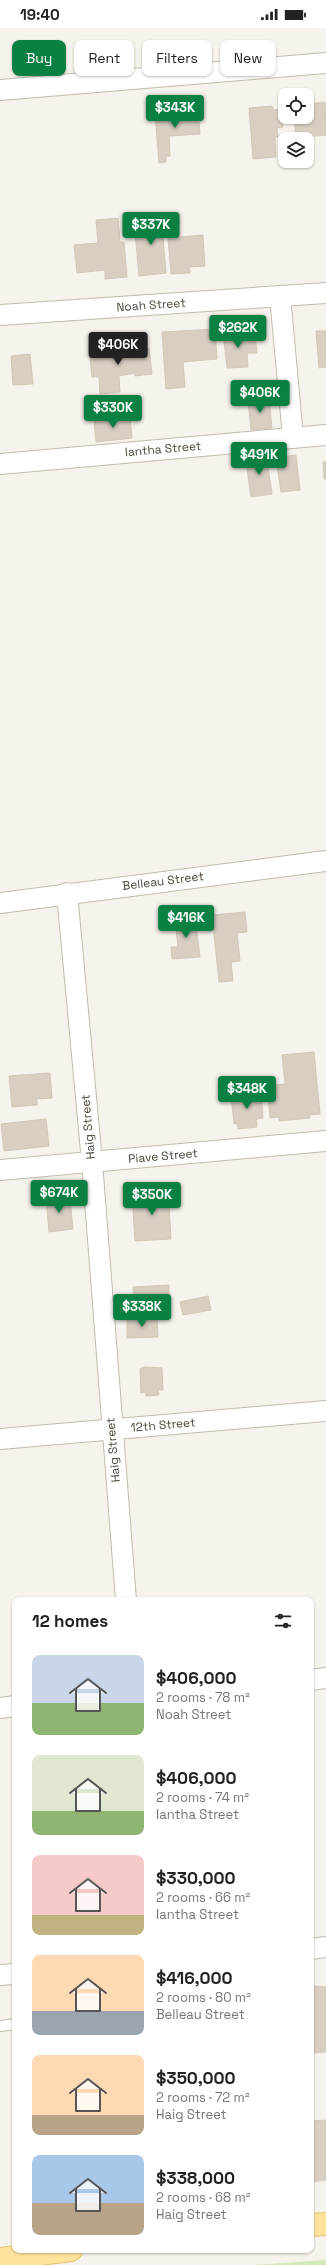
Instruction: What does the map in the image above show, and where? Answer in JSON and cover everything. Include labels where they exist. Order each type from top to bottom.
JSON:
[{"type":"main road","points":[[314,2225],[326,2224]]},
{"type":"main road","points":[[0,2259],[47,2253]]},
{"type":"street","points":[[0,90],[326,63]]},
{"type":"street","name":"Noah Street","points":[[0,315],[326,293]]},
{"type":"street","points":[[280,296],[293,438]]},
{"type":"street","name":"Iantha Street","points":[[0,464],[326,434]]},
{"type":"street","name":"Belleau Street","points":[[0,903],[67,893],[326,861]]},
{"type":"street","name":"Haig Street","points":[[67,893],[92,1162],[126,1597]]},
{"type":"street","name":"Piave Street","points":[[0,1170],[326,1141]]},
{"type":"street","name":"12th Street","points":[[0,1439],[326,1411]]},
{"type":"street","points":[[314,1680],[326,1678]]},
{"type":"street","points":[[0,1708],[12,1706]]},
{"type":"street","points":[[314,1949],[326,1947]]},
{"type":"street","points":[[0,1975],[12,1974]]},
{"type":"lane","points":[[0,2026],[12,2024]]},
{"type":"green space","points":[[326,2260],[326,2265],[253,2265]]},
{"type":"building","points":[[325,102],[326,135],[314,136],[314,132],[295,132],[295,124],[314,124],[314,103]]},
{"type":"building","points":[[272,106],[273,110],[278,109],[278,124],[283,124],[283,127],[277,128],[278,137],[275,137],[276,157],[253,159],[249,108]]},
{"type":"building","points":[[198,110],[200,134],[169,136],[170,156],[166,156],[166,162],[159,163],[155,114]]},
{"type":"building","points":[[161,213],[166,273],[139,276],[135,232],[142,231],[141,215]]},
{"type":"building","points":[[118,218],[120,242],[124,242],[127,277],[105,279],[105,270],[77,273],[74,245],[98,243],[96,220]]},
{"type":"building","points":[[203,235],[205,266],[189,267],[190,273],[171,274],[168,238]]},
{"type":"building","points":[[215,329],[217,359],[183,362],[185,387],[166,389],[162,332]]},
{"type":"building","points":[[240,331],[241,337],[255,336],[257,353],[247,353],[248,367],[227,368],[223,332]]},
{"type":"building","points":[[316,331],[326,331],[326,367],[319,368]]},
{"type":"building","points":[[109,345],[109,351],[149,348],[152,374],[135,376],[135,373],[119,376],[120,392],[100,394],[99,377],[92,377],[89,347]]},
{"type":"building","points":[[30,354],[33,384],[13,385],[11,356]]},
{"type":"building","points":[[269,398],[272,428],[251,430],[248,400]]},
{"type":"building","points":[[130,417],[132,438],[96,442],[94,420]]},
{"type":"building","points":[[266,454],[272,494],[251,497],[246,462],[249,462],[249,457]]},
{"type":"building","points":[[296,455],[300,490],[281,492],[276,458]]},
{"type":"building","points":[[323,462],[326,462],[326,479],[324,479]]},
{"type":"building","points":[[245,912],[247,932],[237,933],[240,961],[231,962],[233,981],[219,982],[212,915]]},
{"type":"building","points":[[195,917],[200,957],[172,959],[171,947],[178,947],[175,919]]},
{"type":"building","points":[[314,1052],[320,1114],[309,1115],[310,1118],[279,1121],[279,1117],[270,1118],[267,1086],[285,1084],[282,1055]]},
{"type":"building","points":[[50,1073],[52,1098],[37,1099],[37,1105],[12,1107],[9,1076]]},
{"type":"building","points":[[261,1093],[263,1118],[256,1119],[257,1127],[238,1129],[237,1123],[234,1124],[231,1095]]},
{"type":"building","points":[[46,1119],[49,1146],[4,1151],[1,1124]]},
{"type":"building","points":[[168,1190],[171,1239],[135,1241],[132,1192]]},
{"type":"building","points":[[64,1195],[64,1199],[70,1199],[73,1229],[49,1232],[46,1197]]},
{"type":"building","points":[[169,1285],[169,1305],[134,1306],[133,1287]]},
{"type":"building","points":[[208,1296],[211,1310],[183,1315],[180,1302]]},
{"type":"building","points":[[157,1318],[158,1337],[127,1338],[127,1319]]},
{"type":"building","points":[[144,1367],[162,1368],[163,1390],[158,1390],[159,1395],[146,1396],[146,1392],[141,1393],[140,1369]]},
{"type":"building","points":[[314,1986],[326,1987],[326,2052],[314,2053]]},
{"type":"building","points":[[326,2120],[326,2180],[314,2182],[314,2121]]}]
